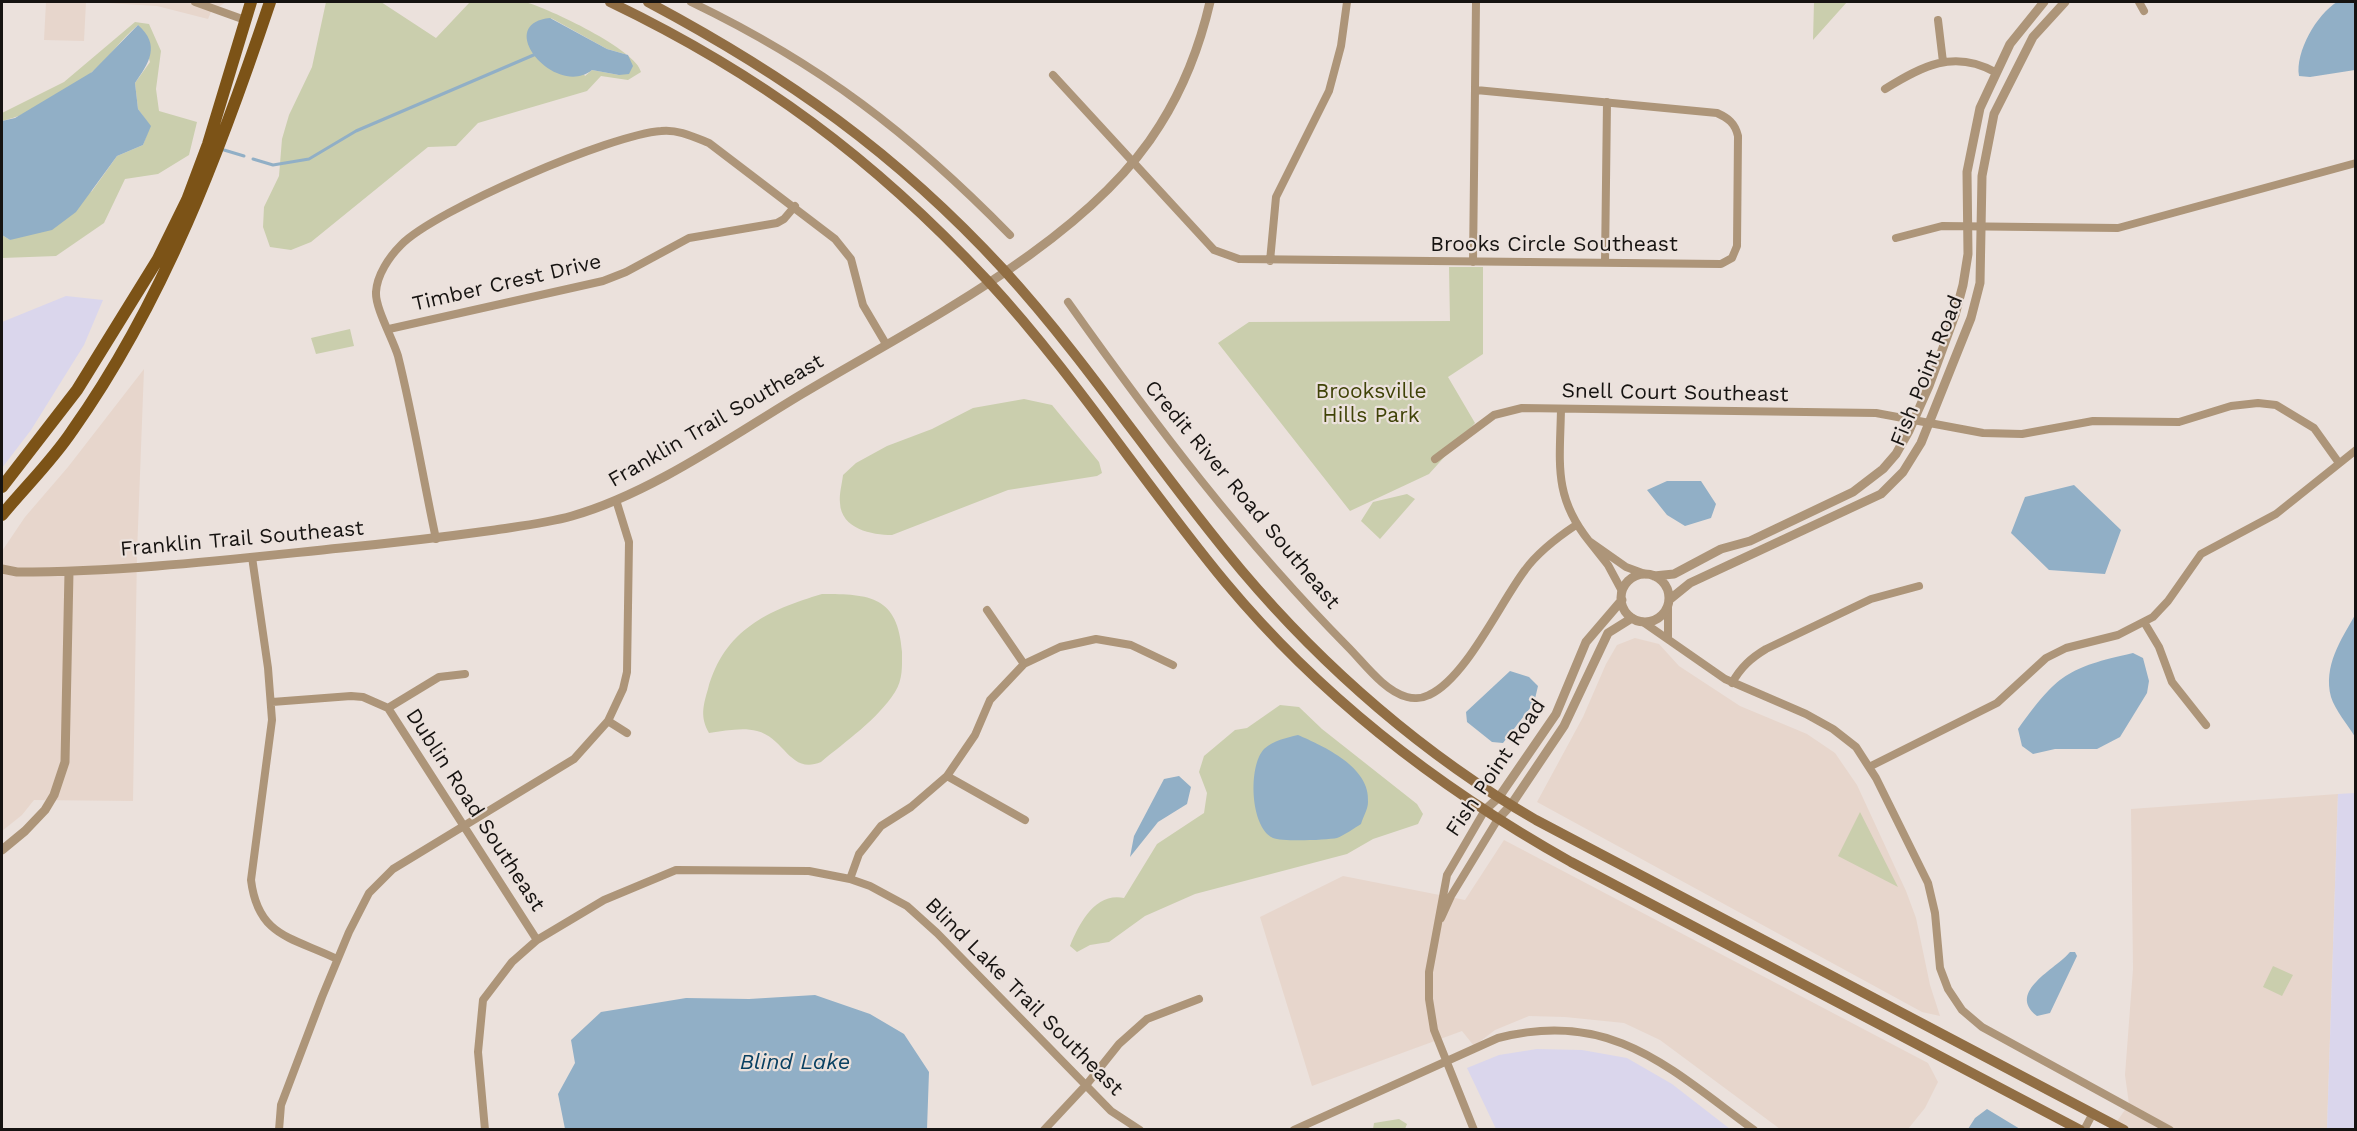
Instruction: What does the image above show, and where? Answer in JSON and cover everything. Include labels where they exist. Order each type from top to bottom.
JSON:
[{"type":"main road","points":[[2,487],[77,390],[158,259],[187,200],[208,144],[251,2]]},
{"type":"main road","points":[[2,515],[71,433],[118,360],[169,263],[218,150],[270,2]]},
{"type":"main road","points":[[610,2],[723,61],[818,124],[883,178],[990,283],[1033,334],[1208,561],[1258,618],[1318,679],[1382,735],[1498,819],[1570,862],[2082,1130]]},
{"type":"main road","points":[[648,2],[766,68],[828,110],[927,192],[1005,271],[1048,322],[1216,539],[1300,634],[1394,720],[1511,805],[2124,1130]]},
{"type":"street","points":[[195,2],[245,20]]},
{"type":"street","points":[[691,2],[780,48],[846,91],[936,161],[1010,235]]},
{"type":"street","name":"Franklin Trail Southeast","points":[[2,569],[18,572],[69,572],[436,539],[552,521],[616,500],[729,438],[990,283],[1050,240],[1102,194],[1159,128],[1179,93],[1201,39],[1210,2]]},
{"type":"street","points":[[1270,261],[1276,197],[1329,91],[1341,46],[1347,2]]},
{"type":"street","points":[[1473,262],[1476,2]]},
{"type":"street","name":"Fish Point Road","points":[[1650,575],[1674,574],[1721,549],[1750,541],[1853,492],[1883,469],[1896,454],[1914,420],[1955,315],[1968,254],[1966,194],[1971,144],[1980,108],[2010,44],[2044,2]]},
{"type":"street","name":"Fish Point Road","points":[[1669,603],[1690,583],[1881,494],[1904,472],[1921,443],[1971,318],[1980,283],[1982,176],[1994,114],[2033,37],[2065,2]]},
{"type":"street","points":[[2139,2],[2144,11]]},
{"type":"street","points":[[1938,20],[1943,62]]},
{"type":"street","points":[[1885,89],[1914,71],[1943,62],[1970,61],[1995,72]]},
{"type":"street","name":"Brooks Circle Southeast","points":[[1053,75],[1214,250],[1239,259],[1270,261],[1727,262],[1736,252],[1738,136],[1736,128],[1728,118],[1717,113],[1476,90]]},
{"type":"street","points":[[1605,263],[1607,102]]},
{"type":"street","points":[[436,539],[398,356],[376,294],[381,272],[402,244],[439,217],[569,159],[635,135],[663,130],[685,133],[709,143],[835,238],[851,259],[864,305],[886,344]]},
{"type":"street","points":[[1896,238],[1942,226],[2118,228],[2355,163]]},
{"type":"street","name":"Timber Crest Drive","points":[[389,329],[603,281],[626,272],[689,238],[777,223],[784,219],[795,206]]},
{"type":"street","name":"Credit River Road Southeast","points":[[1068,302],[1139,402],[1286,582],[1375,674],[1394,690],[1407,697],[1418,698],[1438,690],[1470,657],[1527,567],[1576,525]]},
{"type":"street","name":"Snell Court Southeast","points":[[1435,459],[1500,413],[1521,408],[1876,412],[1983,433],[2022,434],[2093,421],[2179,422],[2230,406],[2258,403],[2276,405],[2314,428],[2339,463]]},
{"type":"street","points":[[1561,409],[1561,489],[1576,525],[1608,565],[1622,596],[1623,607],[1632,618],[1644,622],[1732,683],[1806,714],[1833,729],[1856,747],[1869,767],[1928,884],[1935,913],[1940,968],[1948,989],[1962,1010],[1982,1027],[2170,1130]]},
{"type":"street","points":[[1869,767],[1997,703],[2046,658],[2066,648],[2118,635],[2144,622],[2168,601],[2181,579],[2201,554],[2276,514],[2355,450]]},
{"type":"street","points":[[279,1130],[281,1106],[337,959],[359,909],[381,880],[393,869],[560,769],[586,747],[608,722],[623,689],[627,660],[630,542],[616,500]]},
{"type":"street","points":[[1589,541],[1626,567],[1650,575],[1666,585],[1669,603],[1668,638]]},
{"type":"street","points":[[252,557],[272,702],[271,738],[251,879],[254,899],[265,922],[277,932],[337,959]]},
{"type":"street","points":[[2,850],[45,810],[54,795],[65,762],[69,572]]},
{"type":"street","points":[[1622,596],[1631,579],[1650,575]]},
{"type":"street","points":[[1732,683],[1745,663],[1766,649],[1871,599],[1919,586]]},
{"type":"street","name":"Fish Point Road","points":[[1474,1130],[1434,1030],[1429,999],[1429,972],[1434,933],[1447,875],[1485,810],[1499,797],[1556,714],[1586,642],[1622,596]]},
{"type":"street","points":[[1644,622],[1656,620],[1669,603]]},
{"type":"street","points":[[987,610],[1024,663]]},
{"type":"street","name":"Fish Point Road","points":[[1434,933],[1451,896],[1498,819],[1511,805],[1564,726],[1604,639],[1616,626],[1632,618]]},
{"type":"street","points":[[2144,622],[2159,647],[2172,682],[2206,725]]},
{"type":"street","points":[[850,879],[860,854],[881,826],[911,807],[947,776],[975,735],[990,700],[1024,663],[1060,647],[1096,639],[1131,645],[1173,666]]},
{"type":"street","points":[[388,708],[439,677],[465,674]]},
{"type":"street","name":"Dublin Road Southeast","points":[[272,702],[351,696],[363,697],[388,708],[537,940]]},
{"type":"street","points":[[608,722],[627,733]]},
{"type":"street","points":[[947,776],[1024,820]]},
{"type":"street","name":"Blind Lake Trail Southeast","points":[[485,1130],[478,1052],[483,1000],[512,962],[537,940],[604,900],[676,870],[809,871],[850,879],[889,896],[923,920],[1112,1111],[1140,1130]]},
{"type":"street","points":[[1044,1130],[1087,1084],[1119,1044],[1147,1019],[1199,999]]},
{"type":"street","points":[[1294,1130],[1446,1063],[1479,1046],[1518,1033],[1565,1030],[1608,1037],[1659,1060],[1754,1130]]},
{"type":"street","points":[[2082,1130],[2093,1113]]},
{"type":"shaded area","points":[[46,2],[86,2],[84,41],[44,40]]},
{"type":"shaded area","points":[[89,2],[226,2],[211,12],[208,19],[157,6]]},
{"type":"shaded area","points":[[66,296],[103,300],[84,345],[31,430],[2,468],[2,322]]},
{"type":"shaded area","points":[[144,369],[137,553],[133,801],[34,800],[22,815],[2,831],[2,551],[25,517],[68,467]]},
{"type":"shaded area","points":[[1635,638],[1659,644],[1679,666],[1740,706],[1807,734],[1835,753],[1857,785],[1906,891],[1916,918],[1930,985],[1940,1016],[1922,1012],[1537,802],[1583,717],[1606,664],[1617,645]]},
{"type":"shaded area","points":[[2355,793],[2355,1129],[2327,1129],[2338,794]]},
{"type":"shaded area","points":[[2338,794],[2327,1129],[2111,1130],[2129,1104],[2125,1075],[2133,969],[2131,809]]},
{"type":"shaded area","points":[[1504,840],[1928,1063],[1938,1082],[1925,1108],[1908,1129],[1780,1129],[1660,1040],[1624,1023],[1565,1017],[1529,1016],[1495,1030],[1474,1046],[1462,1031],[1312,1086],[1260,917],[1343,876],[1465,900]]},
{"type":"shaded area","points":[[1537,1049],[1582,1050],[1627,1058],[1672,1084],[1730,1129],[1496,1129],[1467,1068],[1499,1055]]},
{"type":"green space","points":[[512,1],[525,2],[571,21],[627,55],[607,49],[551,18],[585,76],[592,70],[619,75],[628,56],[641,72],[628,80],[601,76],[587,91],[478,123],[456,146],[428,147],[311,242],[291,250],[270,247],[263,227],[264,207],[279,176],[282,139],[289,115],[312,67],[326,2],[381,2],[436,38],[470,2]]},
{"type":"green space","points":[[1814,2],[1847,2],[1813,40]]},
{"type":"green space","points":[[135,22],[149,24],[161,51],[156,89],[159,111],[197,122],[189,155],[158,174],[125,179],[104,223],[56,256],[2,258],[2,235],[10,240],[92,191],[117,156],[143,145],[150,126],[138,109],[135,83],[150,62],[138,25],[98,67],[61,95],[14,118],[2,121],[2,113],[64,82]]},
{"type":"green space","name":"Brooksville Hills Park","points":[[1449,267],[1483,267],[1483,354],[1448,377],[1475,423],[1429,474],[1350,511],[1218,343],[1249,322],[1450,321]]},
{"type":"green space","points":[[350,329],[354,346],[316,354],[311,338]]},
{"type":"green space","points":[[1024,399],[1052,405],[1099,462],[1102,473],[1097,476],[1008,490],[892,535],[867,532],[852,525],[846,519],[840,503],[843,475],[856,463],[887,446],[932,429],[973,408]]},
{"type":"green space","points":[[1407,494],[1415,499],[1380,539],[1361,521],[1373,502]]},
{"type":"green space","points":[[822,594],[854,595],[867,598],[888,609],[895,619],[902,652],[902,673],[898,687],[888,702],[851,738],[821,762],[810,765],[795,760],[767,735],[757,731],[739,729],[709,733],[703,717],[708,689],[715,669],[737,637],[766,616]]},
{"type":"green space","points":[[1280,705],[1299,707],[1322,729],[1417,804],[1423,814],[1418,824],[1373,839],[1347,854],[1195,894],[1145,916],[1109,942],[1090,945],[1077,952],[1070,946],[1078,928],[1090,912],[1105,900],[1114,897],[1124,898],[1157,844],[1204,813],[1207,793],[1199,772],[1204,756],[1235,730],[1247,728]]},
{"type":"green space","points":[[1860,812],[1898,887],[1838,856]]},
{"type":"green space","points":[[2273,966],[2293,975],[2282,996],[2263,987]]},
{"type":"green space","points":[[1399,1119],[1407,1124],[1405,1129],[1373,1129],[1374,1123]]},
{"type":"water","points":[[2337,2],[2355,2],[2355,70],[2310,77],[2299,76],[2300,56],[2309,34],[2322,15]]},
{"type":"water","points":[[550,18],[607,49],[628,55],[633,66],[629,74],[619,75],[592,70],[577,76],[562,75],[548,68],[536,57],[528,45],[527,33],[534,23]]},
{"type":"water","points":[[138,25],[145,32],[151,47],[145,68],[135,83],[138,109],[151,126],[143,145],[117,156],[76,212],[52,230],[10,240],[2,235],[2,121],[15,118],[92,72]]},
{"type":"water","points":[[1667,481],[1701,481],[1716,504],[1711,518],[1685,526],[1667,515],[1647,490]]},
{"type":"water","points":[[2074,485],[2121,530],[2105,574],[2049,570],[2011,533],[2025,497]]},
{"type":"water","points":[[2355,615],[2355,737],[2333,702],[2329,675],[2335,654]]},
{"type":"water","points":[[2133,653],[2143,658],[2149,681],[2147,693],[2120,737],[2097,749],[2055,749],[2033,754],[2022,746],[2018,729],[2055,685],[2078,669]]},
{"type":"water","points":[[1510,671],[1529,677],[1538,686],[1534,703],[1503,743],[1492,742],[1467,722],[1466,712]]},
{"type":"water","points":[[1298,735],[1344,760],[1362,778],[1367,790],[1368,805],[1361,824],[1337,838],[1285,840],[1273,838],[1265,832],[1260,822],[1254,796],[1255,769],[1259,757],[1272,743]]},
{"type":"water","points":[[1179,776],[1191,787],[1187,804],[1158,822],[1130,857],[1134,836],[1164,779]]},
{"type":"water","points":[[2070,952],[2075,952],[2077,956],[2050,1013],[2037,1016],[2029,1007],[2027,998],[2030,990],[2045,973]]},
{"type":"water","name":"Blind Lake","points":[[815,995],[870,1014],[904,1034],[929,1072],[927,1129],[565,1129],[558,1094],[575,1063],[571,1040],[601,1012],[686,998],[749,999]]},
{"type":"water","points":[[1987,1109],[2020,1129],[1968,1129],[1975,1118]]},
{"type":"waterway","points":[[253,159],[273,165],[309,159],[356,131],[536,54]]},
{"type":"waterway","points":[[224,150],[244,156]]}]
